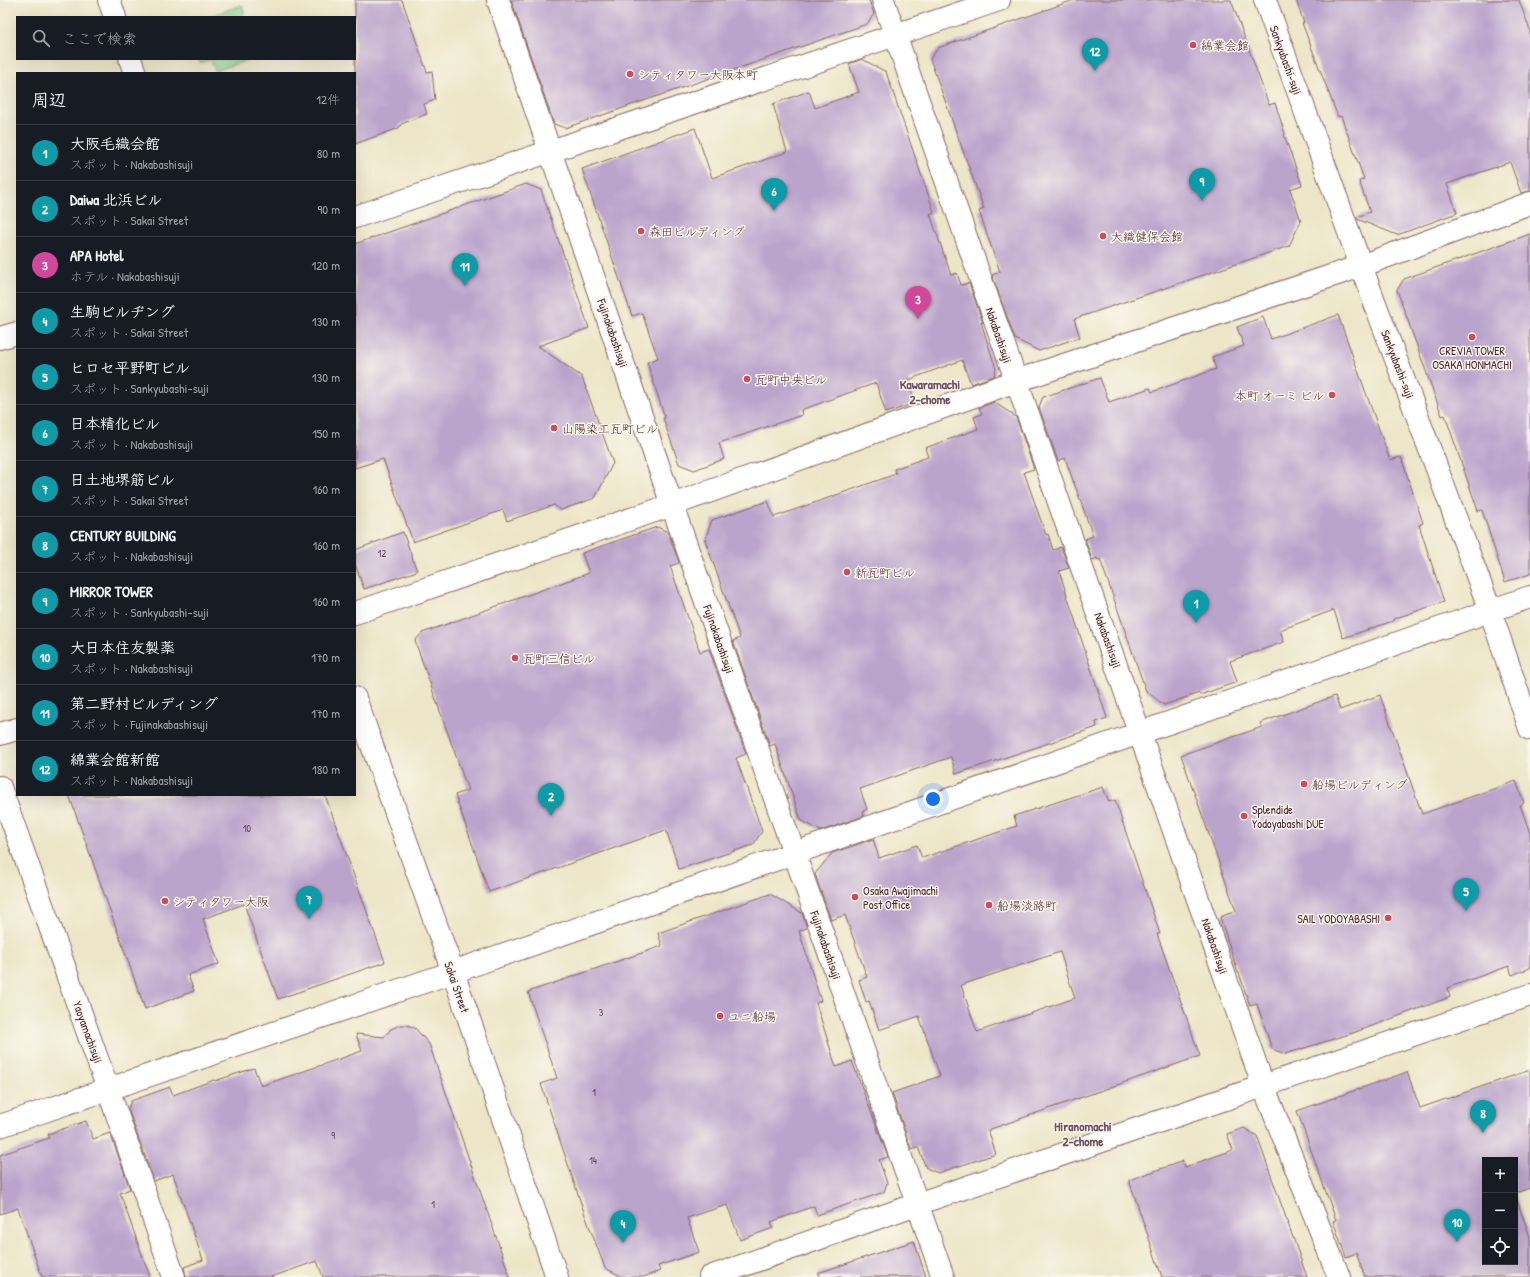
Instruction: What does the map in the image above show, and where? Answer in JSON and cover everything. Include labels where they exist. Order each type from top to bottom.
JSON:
[{"type":"street","points":[[109,0],[115,16]]},
{"type":"street","name":"Fujinakabashisuji","points":[[498,0],[672,505],[943,1277]]},
{"type":"street","name":"Nakabashisuji","points":[[883,0],[1263,1085],[1340,1277]]},
{"type":"street","points":[[356,217],[999,0]]},
{"type":"street","name":"Sankyubashi-suji","points":[[1264,0],[1361,266],[1490,610],[1530,729]]},
{"type":"street","points":[[130,60],[135,72]]},
{"type":"street","points":[[356,613],[672,505],[1016,381],[1361,266],[1530,203]]},
{"type":"street","points":[[0,338],[16,332]]},
{"type":"street","points":[[0,1126],[453,972],[1140,731],[1530,597]]},
{"type":"street","name":"Sakai Street","points":[[356,701],[453,972],[556,1277]]},
{"type":"street","points":[[0,734],[16,729]]},
{"type":"street","name":"Yaoyamachisuji","points":[[0,788],[174,1277]]},
{"type":"street","points":[[710,1277],[917,1204],[1530,994]]},
{"type":"green space","points":[[242,5],[244,10],[243,16],[210,16]]},
{"type":"green space","points":[[198,60],[211,60],[200,63]]},
{"type":"green space","points":[[211,60],[248,60],[215,71]]},
{"type":"building","points":[[355,0],[402,0],[427,72],[432,71],[435,100],[424,104],[427,114],[401,124],[399,128],[356,144],[356,16]]},
{"type":"building","name":"シティタワー大阪本町","points":[[511,0],[869,0],[874,14],[867,24],[565,128],[554,124]]},
{"type":"building","points":[[1074,0],[1231,0],[1269,105],[1275,103],[1285,134],[1284,135],[1302,185],[1290,189],[1301,221],[1289,246],[1074,319],[1080,337],[1039,351],[1015,339],[992,275],[1000,272],[979,211],[984,209],[930,59],[938,48]]},
{"type":"building","points":[[1296,0],[1519,0],[1530,30],[1530,191],[1521,193],[1510,162],[1447,184],[1457,213],[1397,235],[1357,219],[1357,217],[1370,212],[1359,181],[1364,179],[1341,116],[1338,117],[1302,23],[1304,23]]},
{"type":"building","points":[[862,59],[886,72],[934,212],[930,214],[951,275],[957,273],[961,285],[969,283],[983,323],[981,322],[996,369],[994,376],[971,384],[962,360],[908,380],[915,403],[886,413],[876,383],[801,410],[802,415],[719,443],[724,459],[694,470],[679,464],[663,418],[665,418],[647,362],[658,358],[642,313],[632,316],[582,169],[695,128],[712,178],[787,152],[773,104],[809,91],[815,108],[859,92],[849,64]]},
{"type":"building","points":[[526,184],[541,190],[589,328],[538,346],[582,377],[613,463],[595,498],[561,510],[554,505],[507,521],[503,510],[413,542],[383,459],[356,468],[356,244]]},
{"type":"building","name":"CREVIA TOWER OSAKA HONMACHI","points":[[1530,234],[1530,574],[1505,582],[1482,510],[1478,511],[1445,415],[1442,416],[1397,290],[1404,279]]},
{"type":"building","points":[[1338,315],[1390,460],[1401,457],[1423,523],[1419,525],[1444,602],[1343,638],[1334,610],[1280,630],[1284,642],[1230,661],[1237,682],[1200,695],[1199,693],[1164,705],[1146,691],[1100,559],[1098,560],[1097,558],[1092,560],[1085,539],[1093,536],[1065,458],[1058,461],[1039,407],[1043,397],[1100,378],[1109,402],[1150,388],[1152,392],[1216,369],[1212,357],[1244,346],[1237,327],[1263,317],[1271,339]]},
{"type":"building","points":[[994,402],[1016,417],[1034,469],[1024,472],[1046,535],[1048,534],[1053,550],[1061,547],[1069,568],[1059,571],[1107,718],[1096,722],[1097,727],[956,774],[951,757],[860,789],[867,809],[863,811],[864,816],[821,831],[801,820],[775,744],[770,746],[733,641],[740,638],[705,540],[712,520],[768,501],[774,517],[896,474],[894,469],[928,457],[925,448],[978,429],[974,417],[982,414],[979,408]]},
{"type":"building","points":[[657,527],[668,532],[679,563],[670,566],[700,652],[709,649],[746,754],[736,758],[762,831],[753,845],[679,869],[666,830],[489,892],[455,795],[468,790],[415,641],[422,633],[589,573],[582,553]]},
{"type":"building","points":[[403,532],[417,571],[364,589],[356,567],[356,550]]},
{"type":"building","points":[[1380,695],[1422,814],[1516,781],[1524,803],[1520,805],[1530,833],[1530,968],[1512,975],[1509,966],[1447,988],[1450,997],[1353,1033],[1285,1054],[1272,1049],[1257,1004],[1250,1006],[1238,973],[1220,917],[1236,911],[1181,755],[1262,727],[1260,723],[1335,696],[1340,710]]},
{"type":"building","points":[[1103,787],[1109,802],[1115,800],[1160,934],[1157,934],[1200,1056],[988,1130],[996,1154],[938,1173],[926,1168],[918,1147],[911,1149],[892,1093],[940,1076],[919,1016],[879,1030],[869,1001],[866,1002],[859,980],[867,977],[845,915],[831,920],[815,874],[832,853],[873,839],[879,858],[917,845],[922,858],[1017,826],[1014,816]],"holes":[[[1060,952],[1075,998],[977,1032],[961,985]]]},
{"type":"building","points":[[69,796],[325,796],[385,962],[278,999],[244,904],[203,919],[219,964],[188,975],[194,991],[145,1009]]},
{"type":"building","points":[[770,894],[802,913],[807,928],[799,931],[821,1001],[816,1003],[836,1067],[852,1061],[888,1157],[879,1160],[887,1183],[884,1192],[817,1215],[814,1206],[771,1222],[773,1228],[740,1240],[727,1205],[687,1218],[699,1252],[658,1266],[660,1271],[643,1277],[623,1277],[605,1268],[585,1215],[541,1084],[557,1078],[528,992],[662,946],[658,933]]},
{"type":"building","points":[[400,1025],[407,1025],[415,1028],[429,1044],[510,1277],[323,1277],[317,1261],[271,1277],[186,1277],[184,1267],[203,1260],[173,1174],[154,1181],[128,1109],[131,1101],[170,1087],[173,1095],[214,1080],[215,1081],[254,1068],[261,1086],[362,1051],[356,1034],[384,1037],[391,1029]]},
{"type":"building","points":[[1530,1070],[1530,1188],[1518,1192],[1518,1157],[1482,1157],[1482,1265],[1518,1265],[1518,1203],[1530,1237],[1530,1277],[1365,1277],[1356,1253],[1346,1257],[1333,1221],[1336,1220],[1297,1111],[1407,1072],[1420,1108]]},
{"type":"building","points":[[86,1121],[93,1139],[110,1133],[130,1189],[120,1193],[150,1277],[42,1277],[18,1208],[0,1214],[0,1155],[49,1138],[48,1134]]},
{"type":"building","points":[[1244,1128],[1257,1136],[1307,1277],[1162,1277],[1129,1180],[1183,1161],[1185,1167],[1233,1150],[1227,1134]]},
{"type":"building","points":[[914,1241],[926,1277],[819,1277],[818,1273]]},
{"type":"place","name":"綿業会館","points":[[1193,45]]},
{"type":"place","name":"綿業会館新館","points":[[1095,71]]},
{"type":"place","name":"シティタワー大阪本町","points":[[630,74]]},
{"type":"place","name":"MIRROR TOWER","points":[[1202,201]]},
{"type":"place","name":"日本精化ビル","points":[[774,211]]},
{"type":"place","name":"森田ビルディング","points":[[641,231]]},
{"type":"place","name":"大織健保会館","points":[[1103,236]]},
{"type":"place","name":"第二野村ビルディング","points":[[465,286]]},
{"type":"place","name":"APA Hotel","points":[[918,319]]},
{"type":"place","name":"CREVIA TOWER OSAKA HONMACHI","points":[[1472,337]]},
{"type":"place","name":"瓦町中央ビル","points":[[747,379]]},
{"type":"place","name":"本町 オーミ ビル","points":[[1332,395]]},
{"type":"place","name":"山陽染工瓦町ビル","points":[[554,428]]},
{"type":"place","name":"新瓦町ビル","points":[[847,572]]},
{"type":"place","name":"大阪毛織会館","points":[[1196,623]]},
{"type":"place","name":"瓦町三信ビル","points":[[515,658]]},
{"type":"place","name":"船場ビルディング","points":[[1304,784]]},
{"type":"place","name":"Daiwa 北浜ビル","points":[[551,816]]},
{"type":"place","name":"Splendide Yodoyabashi DUE","points":[[1244,816]]},
{"type":"place","name":"Osaka Awajimachi Post Office","points":[[855,897]]},
{"type":"place","name":"シティタワー大阪","points":[[165,901]]},
{"type":"place","name":"船場淡路町","points":[[989,905]]},
{"type":"place","name":"ヒロセ平野町ビル","points":[[1466,911]]},
{"type":"place","name":"SAIL YODOYABASHI","points":[[1388,918]]},
{"type":"place","name":"日土地堺筋ビル","points":[[309,919]]},
{"type":"place","name":"ユニ船場","points":[[720,1016]]},
{"type":"place","name":"CENTURY BUILDING","points":[[1483,1133]]},
{"type":"place","name":"大日本住友製薬","points":[[1457,1242]]},
{"type":"place","name":"生駒ビルヂング","points":[[623,1243]]},
{"type":"district","name":"Kawaramachi 2-chome","points":[[930,392]]},
{"type":"district","name":"Hiranomachi 2-chome","points":[[1083,1134]]}]
